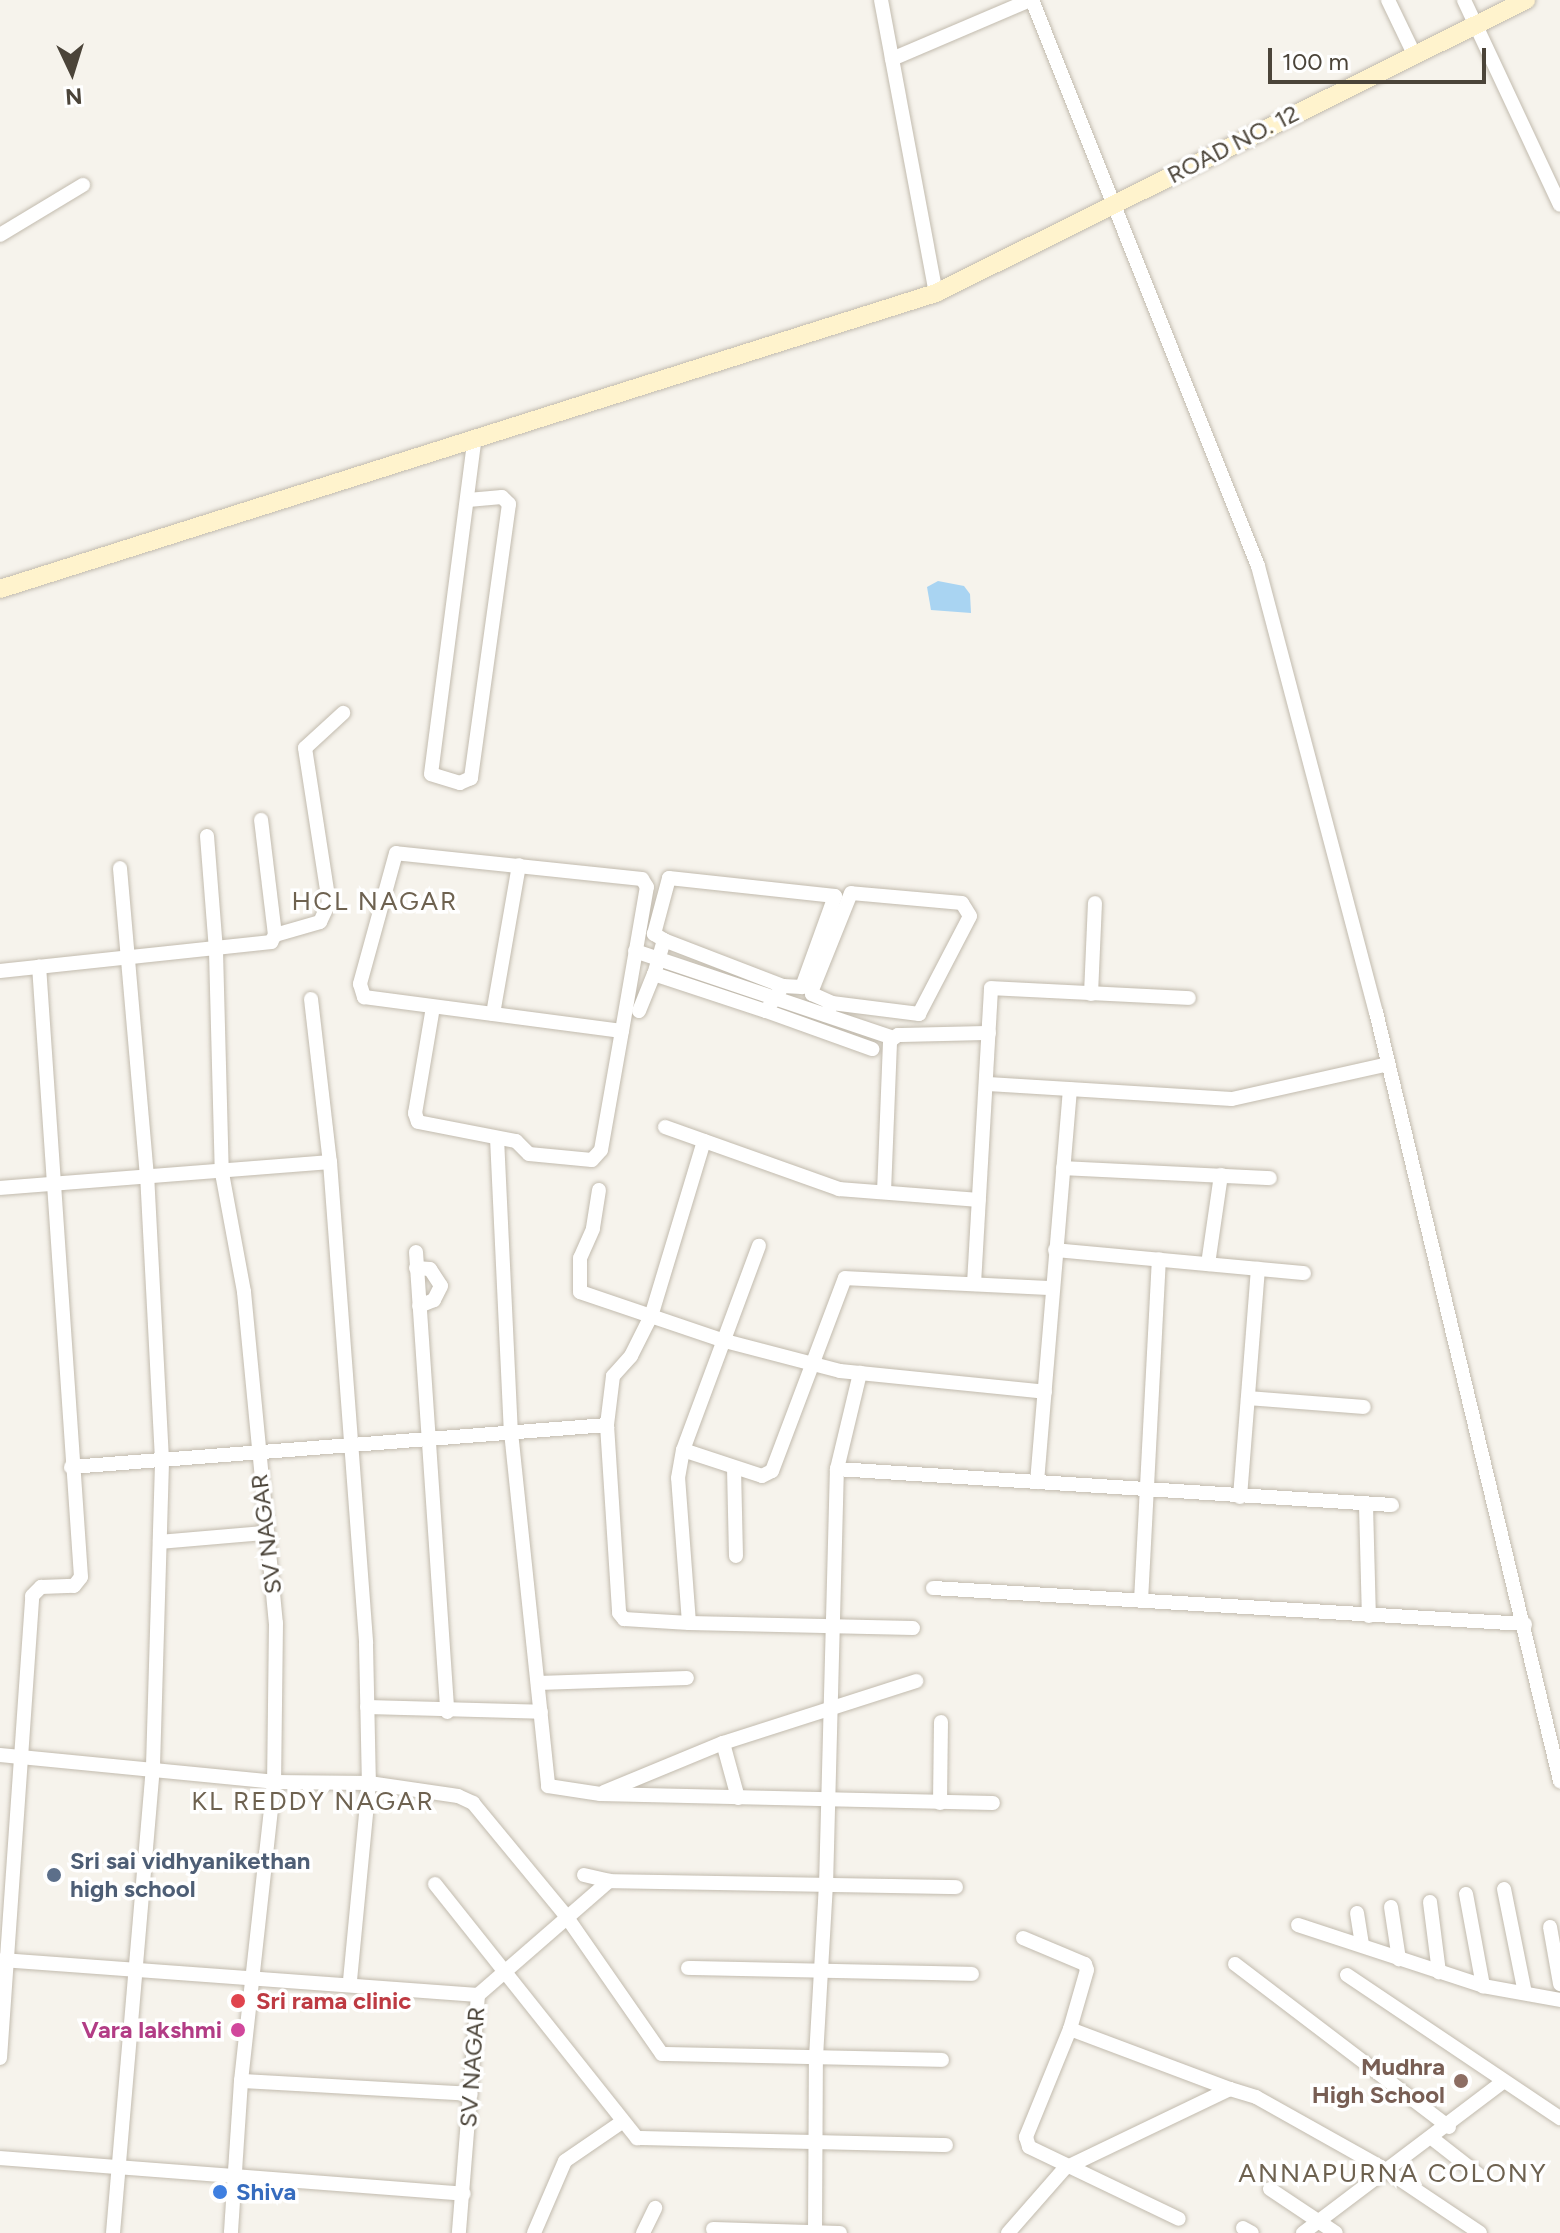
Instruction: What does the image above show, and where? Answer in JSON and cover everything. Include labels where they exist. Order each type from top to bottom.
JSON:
[{"type":"street","points":[[881,0],[936,293]]},
{"type":"street","points":[[892,59],[1031,0],[1258,566],[1388,1064],[1525,1624],[1560,1781]]},
{"type":"street","points":[[1388,0],[1414,54]]},
{"type":"street","points":[[1464,0],[1560,205]]},
{"type":"street","name":"ROAD NO. 12","points":[[0,589],[936,293],[1526,0]]},
{"type":"street","points":[[0,235],[83,185]]},
{"type":"street","points":[[468,500],[502,497],[509,504],[471,778],[460,783],[431,774],[474,441]]},
{"type":"street","points":[[0,971],[266,944],[275,935],[320,922],[329,903],[305,748],[343,713]]},
{"type":"street","points":[[261,820],[275,935]]},
{"type":"street","name":"SV NAGAR","points":[[207,836],[216,951],[222,1173],[244,1292],[256,1451],[276,1623],[274,1782],[241,2081],[231,2233]]},
{"type":"street","points":[[433,1007],[415,1113],[418,1122],[516,1141],[529,1154],[587,1163],[597,1157],[622,1031],[647,887],[642,879],[396,853],[360,994],[433,1007],[622,1031]]},
{"type":"street","points":[[493,1014],[519,865]]},
{"type":"street","points":[[113,2233],[122,2166],[134,1968],[153,1766],[162,1460],[147,1177],[120,868]]},
{"type":"street","points":[[669,878],[835,896],[802,987],[780,992],[654,934],[669,878]]},
{"type":"street","points":[[851,893],[962,903],[970,916],[919,1014],[829,1009],[812,994],[812,990],[851,893]]},
{"type":"street","points":[[1091,994],[1095,903]]},
{"type":"street","points":[[639,1011],[664,940]]},
{"type":"street","points":[[635,951],[780,992],[829,1009],[893,1038],[989,1033]]},
{"type":"street","points":[[0,2058],[32,1596],[41,1587],[74,1586],[81,1577],[71,1467],[39,966]]},
{"type":"street","points":[[654,974],[872,1049]]},
{"type":"street","points":[[974,1284],[988,1084],[991,988],[1189,998]]},
{"type":"street","points":[[766,1011],[780,992]]},
{"type":"street","points":[[311,999],[330,1162],[367,1707],[369,1783],[350,1982]]},
{"type":"street","points":[[884,1192],[893,1038]]},
{"type":"street","points":[[988,1084],[1232,1099],[1388,1064]]},
{"type":"street","points":[[1037,1482],[1070,1089]]},
{"type":"street","points":[[665,1127],[839,1189],[979,1200]]},
{"type":"street","points":[[497,1138],[511,1432],[548,1786],[600,1794],[993,1803]]},
{"type":"street","points":[[704,1141],[651,1316],[631,1356],[613,1376],[607,1425],[619,1613],[624,1619],[689,1623],[913,1628]]},
{"type":"street","points":[[0,1188],[222,1173],[330,1162]]},
{"type":"street","points":[[1063,1168],[1270,1178]]},
{"type":"street","points":[[1208,1264],[1221,1175]]},
{"type":"street","points":[[599,1190],[593,1229],[580,1258],[580,1292],[725,1341],[809,1363],[860,1373],[1045,1392]]},
{"type":"street","points":[[689,1623],[678,1478],[683,1450],[759,1246]]},
{"type":"street","points":[[1055,1250],[1304,1273]]},
{"type":"street","points":[[416,1252],[426,1438],[447,1712]]},
{"type":"street","points":[[1141,1601],[1144,1490],[1159,1259]]},
{"type":"street","points":[[416,1268],[430,1269],[441,1286],[434,1300],[419,1306]]},
{"type":"street","points":[[1240,1497],[1258,1269]]},
{"type":"street","points":[[683,1450],[762,1476],[772,1471],[809,1363],[845,1278],[1052,1288]]},
{"type":"street","points":[[815,2232],[816,2057],[826,1886],[837,1469],[860,1373]]},
{"type":"street","points":[[1248,1398],[1364,1407]]},
{"type":"street","points":[[71,1467],[607,1425]]},
{"type":"street","points":[[734,1468],[736,1556]]},
{"type":"street","points":[[837,1469],[1392,1505]]},
{"type":"street","points":[[1366,1505],[1369,1616]]},
{"type":"street","points":[[160,1542],[266,1533]]},
{"type":"street","points":[[933,1588],[1525,1624]]},
{"type":"street","points":[[538,1683],[687,1678]]},
{"type":"street","points":[[600,1794],[723,1743],[916,1681]]},
{"type":"street","points":[[367,1707],[447,1712],[541,1712]]},
{"type":"street","points":[[940,1803],[941,1722]]},
{"type":"street","points":[[723,1743],[738,1798]]},
{"type":"street","points":[[0,1755],[153,1766],[274,1782],[369,1783],[458,1796],[473,1803],[566,1916],[662,2054],[942,2060]]},
{"type":"street","points":[[584,1875],[609,1881],[956,1887]]},
{"type":"street","points":[[478,1995],[503,1970],[609,1881]]},
{"type":"street","points":[[435,1884],[622,2122],[643,2139],[946,2145]]},
{"type":"street","points":[[1504,1889],[1525,1993]]},
{"type":"street","points":[[1466,1894],[1483,1986]]},
{"type":"street","points":[[1430,1902],[1439,1972]]},
{"type":"street","points":[[1391,1907],[1399,1959]]},
{"type":"street","points":[[1357,1913],[1362,1945]]},
{"type":"street","points":[[1298,1925],[1483,1986],[1560,2000]]},
{"type":"street","points":[[1550,1927],[1560,1984]]},
{"type":"street","points":[[1023,1938],[1085,1964],[1086,1981],[1026,2142],[1065,2168],[1179,2219]]},
{"type":"street","name":"SV NAGAR","points":[[5,1961],[134,1968],[251,1979],[350,1982],[478,1995],[459,2233]]},
{"type":"street","points":[[1235,1964],[1449,2127]]},
{"type":"street","points":[[688,1968],[821,1974],[972,1974]]},
{"type":"street","points":[[1347,1975],[1560,2118]]},
{"type":"street","points":[[1070,2029],[1256,2097],[1386,2170],[1480,2233]]},
{"type":"street","points":[[241,2081],[471,2094]]},
{"type":"street","points":[[1303,2233],[1449,2127],[1503,2082]]},
{"type":"street","points":[[1008,2233],[1065,2168],[1230,2089]]},
{"type":"street","points":[[534,2233],[565,2161],[622,2122]]},
{"type":"street","points":[[1433,2139],[1479,2175]]},
{"type":"street","points":[[0,2158],[464,2194]]},
{"type":"street","points":[[1270,2189],[1336,2233]]},
{"type":"street","points":[[643,2233],[655,2208]]},
{"type":"street","points":[[713,2229],[840,2233]]},
{"type":"water","points":[[938,581],[964,586],[970,594],[971,613],[931,610],[927,587]]},
{"type":"place","name":"Sri sai vidhyanikethan high school","points":[[54,1875]]},
{"type":"place","name":"Sri rama clinic","points":[[238,2001]]},
{"type":"place","name":"Vara lakshmi","points":[[238,2030]]},
{"type":"place","name":"Mudhra High School","points":[[1461,2081]]},
{"type":"place","name":"Shiva","points":[[220,2192]]},
{"type":"district","name":"HCL NAGAR","points":[[375,902]]},
{"type":"district","name":"KL REDDY NAGAR","points":[[313,1802]]},
{"type":"district","name":"ANNAPURNA COLONY","points":[[1393,2174]]}]
